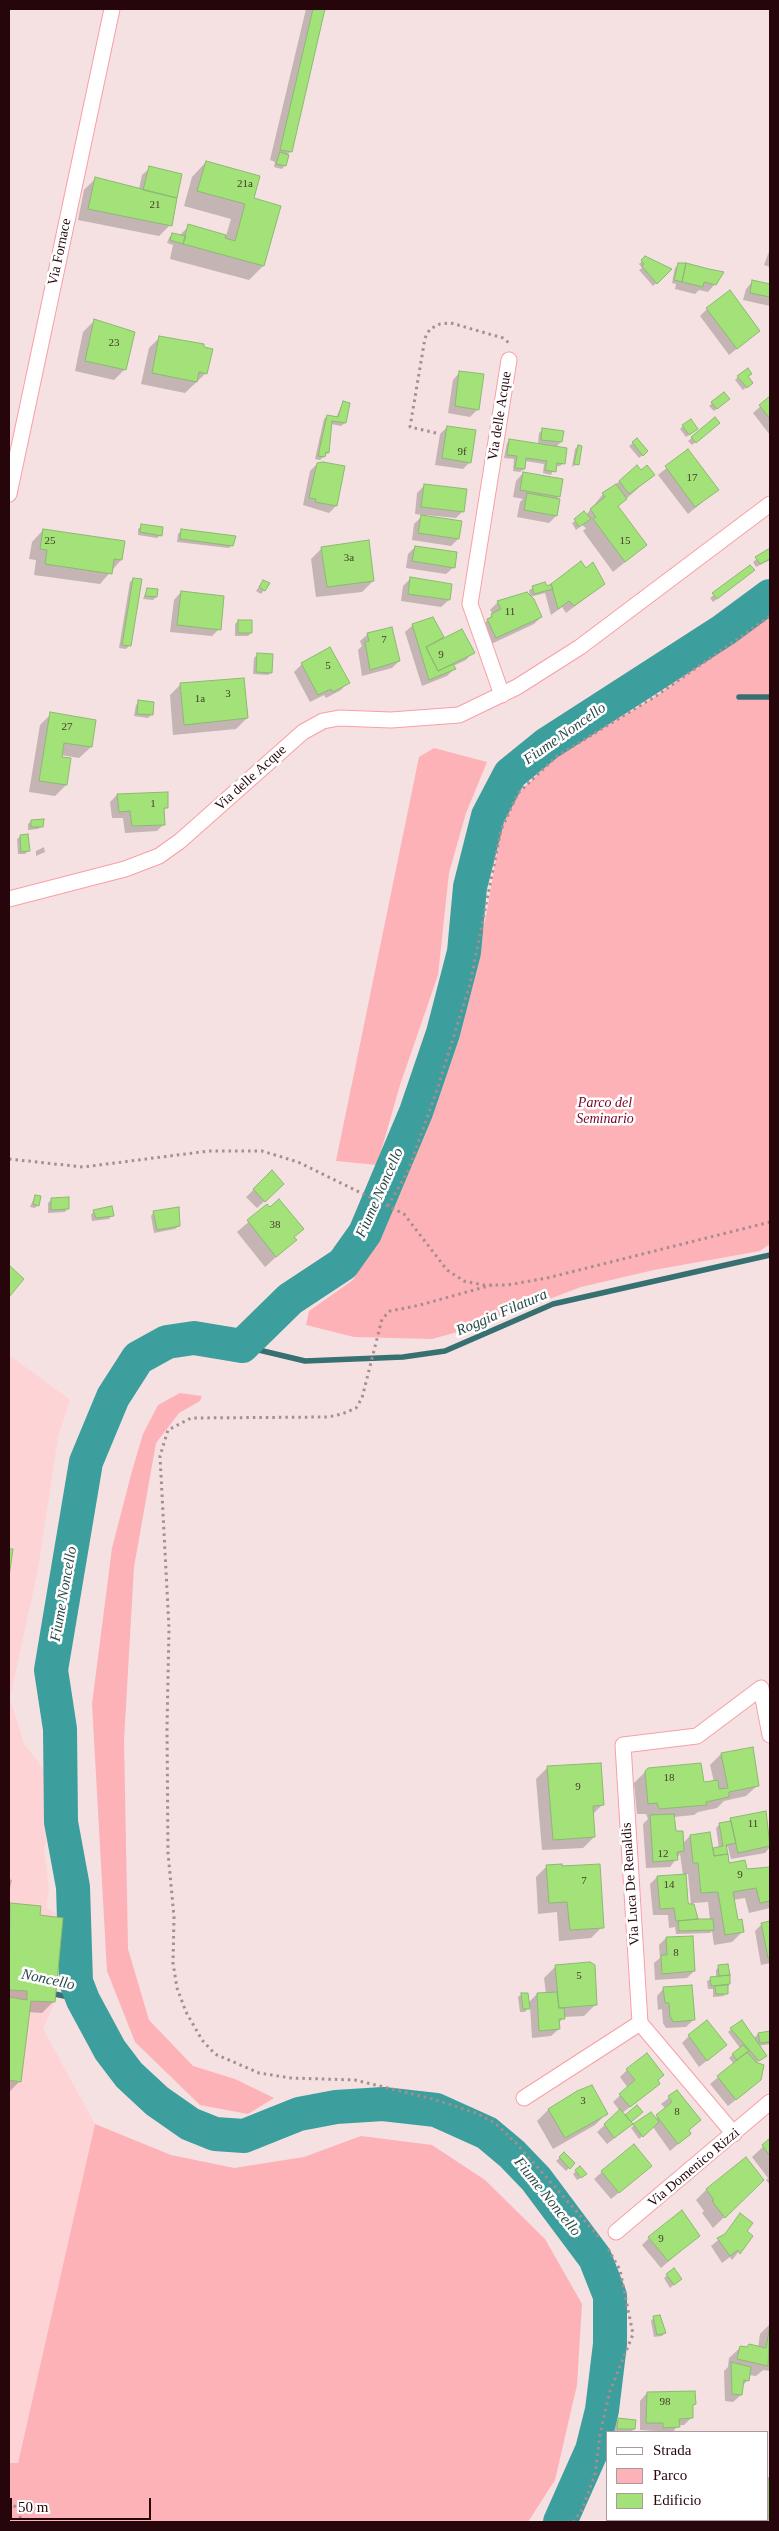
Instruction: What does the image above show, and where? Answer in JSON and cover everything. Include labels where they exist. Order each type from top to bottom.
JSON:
[{"type":"street","name":"Via Fornace","points":[[9,494],[112,9]]},
{"type":"street","name":"Via delle Acque","points":[[502,694],[470,604],[509,360]]},
{"type":"street","name":"Via delle Acque","points":[[9,899],[125,869],[159,856],[180,841],[303,732],[323,721],[338,718],[391,720],[459,715],[502,694],[580,647],[770,504]]},
{"type":"street","name":"Via Luca De Renaldis","points":[[640,2023],[623,1745],[698,1736],[761,1688],[770,1735]]},
{"type":"street","points":[[524,2098],[640,2023],[734,2134]]},
{"type":"street","name":"Via Domenico Rizzi","points":[[616,2232],[770,2102]]},
{"type":"path","name":"Via delle Acque","points":[[436,433],[410,427],[425,338],[430,329],[440,324],[451,323],[503,338],[512,346],[509,360]]},
{"type":"path","points":[[388,1206],[408,1171],[437,1090],[470,984],[501,830],[518,794],[557,756],[656,696],[770,616]]},
{"type":"path","points":[[9,1159],[83,1167],[208,1151],[262,1151],[298,1162],[404,1214],[447,1270],[464,1281],[492,1285],[507,1285],[547,1278],[770,1222]]},
{"type":"path","points":[[492,1285],[420,1305],[390,1310],[382,1319],[366,1385],[356,1408],[328,1417],[191,1418],[168,1430],[162,1444],[161,1487],[169,1628],[166,1728],[168,1853],[174,1917],[174,1963],[177,1988],[202,2040],[215,2054],[228,2062],[274,2076],[355,2080],[442,2102],[476,2113],[495,2124],[516,2143],[609,2249],[620,2270],[633,2334],[610,2391],[600,2434],[596,2474],[582,2510],[573,2522]]},
{"type":"path","points":[[9,2501],[19,2510],[21,2522]]},
{"type":"shaded area","points":[[9,1355],[70,1400],[58,1437],[38,1569],[10,1698],[24,1744],[53,1781],[47,1798],[49,1830],[44,1849],[49,1889],[46,1907],[63,1918],[55,2002],[43,2029],[95,2124],[18,2463],[9,2463]]},
{"type":"green space","name":"Parco del Seminario","points":[[770,615],[770,1244],[760,1251],[654,1270],[581,1287],[475,1327],[432,1339],[354,1337],[306,1325],[309,1311],[353,1280],[408,1171],[437,1090],[470,984],[486,916],[501,830],[518,793],[557,756],[656,696]]},
{"type":"green space","points":[[434,748],[487,762],[466,813],[449,873],[438,975],[400,1085],[377,1165],[336,1161],[419,757]]},
{"type":"green space","points":[[180,1393],[202,1396],[200,1401],[179,1413],[156,1443],[134,1567],[124,1740],[128,1949],[149,2020],[193,2066],[235,2079],[274,2098],[248,2114],[200,2105],[135,2042],[107,1971],[92,1704],[112,1548],[132,1471],[143,1434],[158,1405]]},
{"type":"green space","points":[[95,2124],[171,2155],[234,2168],[304,2157],[361,2136],[432,2145],[485,2180],[545,2239],[582,2304],[577,2385],[555,2480],[528,2522],[9,2522],[9,2463],[18,2463]]},
{"type":"building","points":[[313,9],[325,9],[292,152],[280,150]]},
{"type":"building","points":[[280,152],[289,155],[286,166],[276,164]]},
{"type":"building","points":[[206,161],[260,176],[254,198],[281,206],[264,266],[183,244],[188,224],[226,235],[225,238],[235,241],[245,204],[197,191]]},
{"type":"building","points":[[149,166],[182,174],[177,198],[143,190]]},
{"type":"building","points":[[95,177],[177,198],[172,226],[88,209]]},
{"type":"building","points":[[172,233],[186,236],[183,244],[170,240]]},
{"type":"building","points":[[645,256],[672,269],[657,284],[642,266],[644,264],[641,260]]},
{"type":"building","points":[[678,263],[686,263],[682,282],[674,280]]},
{"type":"building","points":[[686,263],[724,272],[716,285],[704,282],[703,287],[682,282]]},
{"type":"building","points":[[752,280],[770,284],[770,297],[750,293]]},
{"type":"building","points":[[730,290],[760,331],[737,349],[706,308]]},
{"type":"building","points":[[94,319],[135,332],[126,370],[85,361]]},
{"type":"building","points":[[159,336],[204,344],[204,347],[213,349],[207,374],[199,372],[197,382],[152,373]]},
{"type":"building","points":[[748,368],[752,374],[748,376],[753,383],[747,388],[737,376]]},
{"type":"building","points":[[459,371],[484,374],[479,410],[455,406]]},
{"type":"building","points":[[724,392],[730,399],[717,409],[711,402]]},
{"type":"building","points":[[770,396],[770,419],[759,405]]},
{"type":"building","points":[[343,401],[350,403],[346,423],[332,421],[329,453],[326,452],[325,457],[318,456],[327,415],[338,417]]},
{"type":"building","points":[[715,417],[720,423],[696,443],[691,437]]},
{"type":"building","points":[[691,419],[698,429],[689,435],[682,425]]},
{"type":"building","points":[[447,426],[476,430],[471,463],[442,458]]},
{"type":"building","points":[[542,428],[564,431],[562,442],[541,440]]},
{"type":"building","points":[[637,438],[648,451],[643,456],[632,442]]},
{"type":"building","points":[[509,439],[567,448],[565,464],[557,463],[556,472],[545,470],[547,461],[526,458],[525,469],[515,468],[517,456],[507,455]]},
{"type":"building","points":[[578,445],[582,446],[579,465],[574,464]]},
{"type":"building","points":[[688,449],[719,490],[695,507],[665,466]]},
{"type":"building","points":[[323,462],[345,466],[337,506],[315,502],[316,499],[309,498],[317,463]]},
{"type":"building","points":[[637,465],[641,470],[647,465],[655,475],[629,494],[619,481]]},
{"type":"building","points":[[523,472],[563,479],[560,497],[520,490]]},
{"type":"building","points":[[424,484],[467,489],[464,512],[421,507]]},
{"type":"building","points":[[616,484],[627,499],[618,506],[647,545],[625,562],[593,519],[596,517],[590,509],[605,497],[602,493]]},
{"type":"building","points":[[527,493],[560,499],[557,516],[524,510]]},
{"type":"building","points":[[584,511],[591,519],[579,527],[574,519]]},
{"type":"building","points":[[421,515],[462,521],[459,539],[418,533]]},
{"type":"building","points":[[141,524],[163,527],[162,536],[140,532]]},
{"type":"building","points":[[43,529],[125,541],[122,560],[114,559],[112,574],[45,564],[47,550],[40,549]]},
{"type":"building","points":[[181,529],[236,536],[233,546],[180,539]]},
{"type":"building","points":[[369,540],[374,581],[327,587],[321,547]]},
{"type":"building","points":[[415,546],[457,552],[455,568],[412,561]]},
{"type":"building","points":[[770,548],[770,559],[760,564],[755,557]]},
{"type":"building","points":[[581,561],[586,568],[593,562],[605,584],[574,606],[569,601],[558,609],[551,584]]},
{"type":"building","points":[[750,565],[755,570],[717,599],[712,593]]},
{"type":"building","points":[[410,577],[452,584],[450,600],[408,594]]},
{"type":"building","points":[[133,578],[142,579],[131,646],[122,645]]},
{"type":"building","points":[[263,580],[270,583],[265,591],[259,587]]},
{"type":"building","points":[[545,582],[547,586],[551,584],[553,589],[534,594],[532,586]]},
{"type":"building","points":[[147,588],[158,589],[157,597],[145,596]]},
{"type":"building","points":[[181,591],[224,596],[221,630],[177,625]]},
{"type":"building","points":[[527,592],[534,599],[542,617],[496,638],[487,619],[492,617],[491,614],[501,609],[497,601]]},
{"type":"building","points":[[433,617],[444,637],[426,647],[438,671],[453,664],[456,669],[429,680],[412,624]]},
{"type":"building","points":[[238,620],[252,620],[252,633],[238,633]]},
{"type":"building","points":[[392,627],[400,661],[370,670],[365,642],[369,641],[367,633]]},
{"type":"building","points":[[462,629],[475,653],[438,671],[426,647]]},
{"type":"building","points":[[330,647],[350,683],[333,692],[331,689],[318,695],[301,663]]},
{"type":"building","points":[[257,653],[273,654],[272,673],[256,672]]},
{"type":"building","points":[[244,678],[248,718],[184,725],[180,683]]},
{"type":"building","points":[[138,700],[154,702],[153,715],[137,714]]},
{"type":"building","points":[[50,712],[96,720],[92,747],[64,743],[62,757],[71,758],[67,785],[39,781]]},
{"type":"building","points":[[168,792],[168,808],[164,808],[165,825],[132,826],[130,811],[119,812],[117,794]]},
{"type":"building","points":[[44,819],[43,827],[31,827],[31,820]]},
{"type":"building","points":[[28,834],[30,851],[21,852],[20,835]]},
{"type":"building","points":[[272,1170],[284,1184],[265,1202],[253,1189]]},
{"type":"building","points":[[35,1195],[41,1196],[39,1206],[33,1204]]},
{"type":"building","points":[[69,1197],[69,1209],[51,1210],[51,1198]]},
{"type":"building","points":[[279,1199],[304,1229],[294,1237],[297,1240],[276,1257],[247,1220],[267,1204],[270,1207]]},
{"type":"building","points":[[112,1206],[114,1216],[96,1218],[93,1210]]},
{"type":"building","points":[[179,1207],[180,1226],[157,1230],[153,1211]]},
{"type":"building","points":[[9,1265],[24,1279],[9,1297]]},
{"type":"building","points":[[9,1549],[13,1549],[9,1577]]},
{"type":"building","points":[[753,1747],[759,1786],[729,1792],[729,1797],[706,1802],[707,1805],[659,1809],[657,1803],[648,1804],[645,1771],[648,1768],[701,1763],[704,1782],[718,1780],[719,1789],[728,1788],[721,1753]]},
{"type":"building","points":[[601,1763],[604,1805],[593,1806],[595,1837],[553,1840],[547,1766]]},
{"type":"building","points":[[766,1811],[770,1846],[738,1853],[730,1818]]},
{"type":"building","points":[[674,1814],[676,1831],[683,1831],[684,1851],[677,1852],[678,1860],[653,1862],[650,1815]]},
{"type":"building","points":[[731,1821],[736,1843],[726,1845],[728,1854],[714,1856],[713,1848],[723,1846],[719,1823]]},
{"type":"building","points":[[710,1832],[714,1856],[728,1854],[729,1863],[745,1860],[747,1869],[770,1867],[770,1901],[760,1903],[756,1888],[733,1892],[738,1920],[742,1919],[744,1932],[725,1935],[718,1892],[701,1893],[698,1863],[693,1863],[690,1835]]},
{"type":"building","points":[[562,1864],[562,1866],[600,1864],[604,1928],[570,1930],[567,1902],[549,1903],[546,1865]]},
{"type":"building","points":[[686,1874],[688,1902],[689,1904],[694,1904],[698,1919],[676,1921],[674,1908],[660,1909],[657,1876]]},
{"type":"building","points":[[10,1903],[41,1906],[40,1915],[63,1918],[55,2002],[31,2001],[21,2082],[9,2080],[9,1997],[27,2000],[27,1991],[9,1990]]},
{"type":"building","points":[[713,1919],[714,1930],[679,1931],[678,1921]]},
{"type":"building","points":[[770,1921],[770,1958],[768,1958],[761,1923]]},
{"type":"building","points":[[693,1936],[695,1971],[662,1974],[661,1955],[667,1955],[666,1937]]},
{"type":"building","points":[[590,1962],[595,1965],[597,2005],[559,2008],[555,1965]]},
{"type":"building","points":[[728,1964],[730,1975],[719,1976],[718,1965]]},
{"type":"building","points":[[730,1975],[730,1984],[711,1986],[710,1977]]},
{"type":"building","points":[[692,1985],[695,2020],[673,2022],[670,2016],[669,2003],[665,2003],[663,1987]]},
{"type":"building","points":[[728,1985],[728,1994],[716,1994],[715,1986]]},
{"type":"building","points":[[557,1992],[559,2008],[564,2008],[565,2019],[559,2019],[560,2029],[539,2031],[537,1993]]},
{"type":"building","points":[[521,1993],[528,1993],[530,2009],[523,2009]]},
{"type":"building","points":[[707,2020],[727,2045],[707,2061],[688,2035]]},
{"type":"building","points":[[742,2020],[767,2056],[759,2061],[730,2028]]},
{"type":"building","points":[[770,2031],[770,2042],[760,2043],[758,2033]]},
{"type":"building","points":[[743,2045],[749,2051],[737,2060],[732,2054]]},
{"type":"building","points":[[747,2052],[756,2062],[764,2065],[761,2080],[736,2100],[717,2076]]},
{"type":"building","points":[[647,2053],[664,2075],[658,2080],[660,2084],[630,2107],[619,2094],[635,2080],[626,2069]]},
{"type":"building","points":[[592,2085],[608,2114],[565,2138],[548,2109],[577,2091]]},
{"type":"building","points":[[677,2090],[701,2120],[689,2130],[691,2134],[678,2144],[656,2115],[672,2102],[668,2096]]},
{"type":"building","points":[[637,2105],[643,2112],[631,2122],[625,2115]]},
{"type":"building","points":[[620,2109],[633,2124],[614,2138],[604,2124]]},
{"type":"building","points":[[651,2112],[659,2122],[643,2137],[633,2124]]},
{"type":"building","points":[[770,2138],[770,2156],[762,2145]]},
{"type":"building","points":[[634,2144],[652,2166],[619,2193],[601,2171]]},
{"type":"building","points":[[564,2152],[575,2163],[570,2169],[559,2157]]},
{"type":"building","points":[[746,2157],[764,2180],[725,2218],[712,2201],[714,2200],[706,2189]]},
{"type":"building","points":[[580,2166],[587,2174],[581,2178],[575,2170]]},
{"type":"building","points":[[682,2210],[700,2236],[668,2261],[648,2237]]},
{"type":"building","points":[[740,2213],[753,2223],[747,2231],[753,2236],[740,2254],[738,2250],[730,2256],[717,2238],[725,2234]]},
{"type":"building","points":[[674,2268],[682,2279],[674,2285],[666,2274]]},
{"type":"building","points":[[660,2315],[666,2333],[657,2335],[653,2316]]},
{"type":"building","points":[[770,2325],[768,2366],[737,2359],[740,2346],[747,2347],[749,2344],[766,2348]]},
{"type":"building","points":[[731,2362],[751,2367],[749,2381],[744,2380],[742,2395],[732,2394]]},
{"type":"building","points":[[695,2391],[696,2404],[693,2405],[693,2418],[679,2419],[680,2427],[663,2428],[663,2423],[646,2423],[647,2392]]},
{"type":"building","points":[[618,2418],[636,2420],[635,2429],[617,2429]]},
{"type":"building","points":[[769,2478],[770,2478],[769,2517]]},
{"type":"waterway","name":"Fiume Noncello","points":[[560,2522],[592,2450],[602,2410],[610,2344],[610,2296],[595,2258],[536,2179],[512,2154],[487,2133],[436,2110],[383,2104],[336,2107],[299,2114],[244,2136],[215,2134],[190,2124],[157,2101],[129,2075],[110,2050],[83,2000],[76,1982],[73,1887],[61,1822],[60,1729],[51,1670],[86,1462],[113,1397],[138,1358],[167,1342],[194,1338],[242,1346],[290,1299],[343,1264],[365,1233],[416,1112],[443,1033],[464,952],[470,887],[488,816],[510,774],[547,744],[724,630],[770,596]]},
{"type":"waterway","points":[[739,697],[770,697]]},
{"type":"waterway","name":"Roggia Filatura","points":[[242,1346],[305,1361],[403,1357],[445,1351],[553,1304],[770,1255]]},
{"type":"waterway","name":"Noncello","points":[[50,1993],[83,2000]]}]
